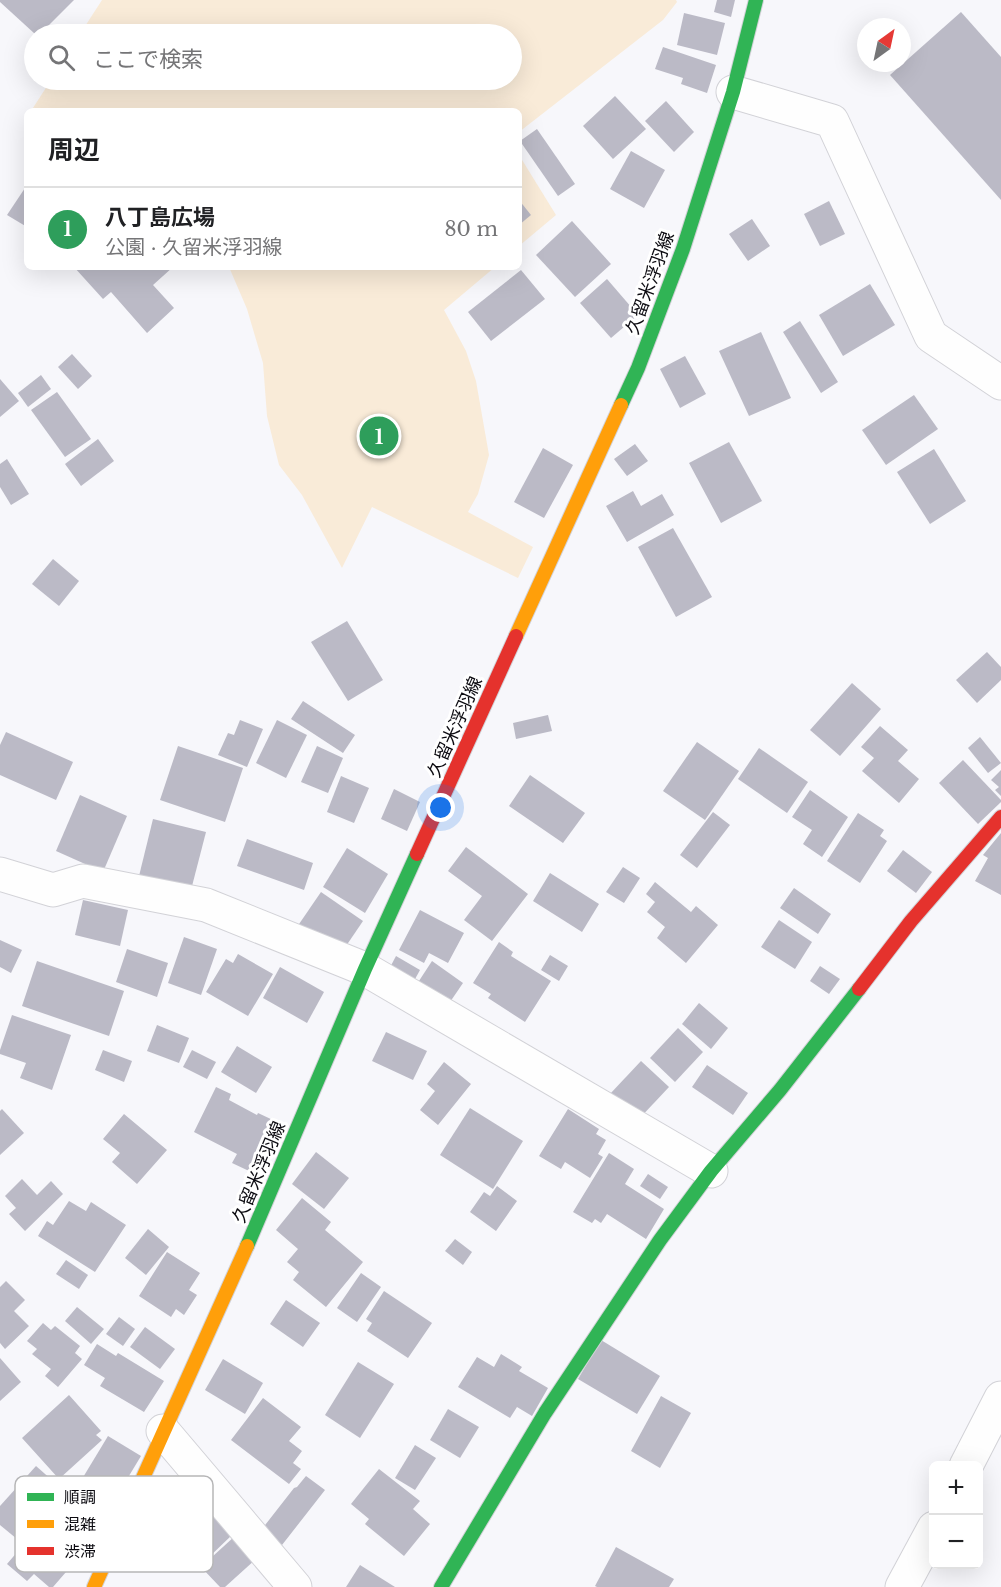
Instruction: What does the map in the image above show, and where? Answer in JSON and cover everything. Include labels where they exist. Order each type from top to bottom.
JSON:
[{"type":"main road","name":"久留米浮羽線","points":[[143,1476],[261,1215],[365,969],[638,368],[683,249],[733,92],[756,0]]},
{"type":"main road","points":[[445,1586],[545,1413],[660,1240],[711,1171],[780,1090],[911,921],[1001,817]]},
{"type":"main road","name":"久留米浮羽線","points":[[94,1587],[101,1572]]},
{"type":"street","points":[[733,92],[832,121],[931,336],[1001,383]]},
{"type":"street","points":[[0,874],[53,891],[83,881],[206,905],[365,969],[711,1171]]},
{"type":"street","points":[[969,1461],[1001,1398]]},
{"type":"street","points":[[163,1431],[201,1476]]},
{"type":"street","points":[[213,1490],[296,1587]]},
{"type":"street","points":[[902,1587],[929,1536]]},
{"type":"shaded area","points":[[102,0],[676,0],[677,2],[663,20],[522,130],[522,108],[33,108],[45,90],[522,90],[522,24],[86,24]]},
{"type":"shaded area","points":[[522,160],[556,215],[522,243]]},
{"type":"shaded area","points":[[230,270],[491,270],[444,310],[466,351],[476,381],[489,455],[478,494],[468,512],[533,547],[518,578],[372,507],[342,568],[302,495],[279,465],[267,416],[263,363],[247,309]]},
{"type":"building","points":[[0,0],[74,0],[50,24],[24,24]]},
{"type":"building","points":[[717,0],[735,0],[731,17],[714,12]]},
{"type":"building","points":[[961,12],[1001,57],[1001,200],[890,75],[893,72],[911,72],[911,56]]},
{"type":"building","points":[[684,13],[725,23],[717,55],[677,45]]},
{"type":"building","points":[[663,47],[716,65],[707,93],[681,84],[683,78],[655,69]]},
{"type":"building","points":[[615,96],[646,129],[613,159],[583,126]]},
{"type":"building","points":[[666,101],[694,132],[674,152],[645,121]]},
{"type":"building","points":[[537,129],[575,184],[558,196],[522,144],[522,140]]},
{"type":"building","points":[[631,151],[665,170],[644,208],[610,189]]},
{"type":"building","points":[[24,190],[24,225],[7,215]]},
{"type":"building","points":[[829,201],[845,234],[820,246],[804,214]]},
{"type":"building","points":[[522,204],[531,215],[522,222]]},
{"type":"building","points":[[752,219],[770,246],[748,261],[729,234]]},
{"type":"building","points":[[572,221],[611,264],[575,297],[536,255]]},
{"type":"building","points":[[77,270],[170,270],[153,285],[174,308],[147,333],[111,292],[103,299]]},
{"type":"building","points":[[521,270],[545,299],[491,341],[468,312]]},
{"type":"building","points":[[607,279],[638,315],[611,338],[580,303]]},
{"type":"building","points":[[870,284],[895,325],[843,356],[819,315]]},
{"type":"building","points":[[800,321],[838,382],[821,393],[783,332]]},
{"type":"building","points":[[761,332],[791,398],[749,416],[719,351]]},
{"type":"building","points":[[72,354],[92,376],[78,389],[58,367]]},
{"type":"building","points":[[685,356],[706,394],[680,408],[660,369]]},
{"type":"building","points":[[41,375],[51,389],[28,407],[18,393]]},
{"type":"building","points":[[0,379],[19,401],[0,417]]},
{"type":"building","points":[[57,392],[91,439],[65,457],[31,410]]},
{"type":"building","points":[[914,395],[938,429],[886,465],[862,430]]},
{"type":"building","points":[[98,439],[114,461],[81,486],[65,464]]},
{"type":"building","points":[[729,442],[762,501],[721,523],[689,463]]},
{"type":"building","points":[[635,444],[648,461],[627,476],[614,459]]},
{"type":"building","points":[[543,448],[573,465],[544,518],[514,502]]},
{"type":"building","points":[[934,449],[966,501],[930,524],[897,472]]},
{"type":"building","points":[[7,459],[29,494],[11,505],[0,487],[0,464]]},
{"type":"building","points":[[633,491],[641,506],[662,494],[674,515],[627,542],[606,506]]},
{"type":"building","points":[[673,528],[712,597],[676,617],[638,547]]},
{"type":"building","points":[[53,559],[79,581],[59,606],[32,584]]},
{"type":"building","points":[[347,621],[383,680],[348,701],[311,642]]},
{"type":"building","points":[[987,652],[1001,667],[1001,680],[977,703],[956,680]]},
{"type":"building","points":[[852,683],[881,709],[840,756],[810,730]]},
{"type":"building","points":[[303,701],[355,735],[343,753],[291,719]]},
{"type":"building","points":[[548,715],[552,731],[516,739],[513,723]]},
{"type":"building","points":[[240,720],[263,729],[247,767],[218,755],[228,733],[234,735]]},
{"type":"building","points":[[277,720],[307,735],[286,778],[256,763]]},
{"type":"building","points":[[880,726],[908,750],[898,761],[919,779],[899,803],[862,771],[874,758],[861,747]]},
{"type":"building","points":[[6,732],[73,762],[56,800],[0,775],[0,745]]},
{"type":"building","points":[[980,737],[1001,763],[988,773],[968,748]]},
{"type":"building","points":[[697,742],[739,771],[705,820],[663,791]]},
{"type":"building","points":[[178,746],[243,768],[225,822],[160,800]]},
{"type":"building","points":[[317,746],[343,758],[328,793],[301,782]]},
{"type":"building","points":[[759,748],[808,782],[787,813],[738,779]]},
{"type":"building","points":[[963,760],[1001,800],[978,824],[939,783]]},
{"type":"building","points":[[1001,770],[1001,796],[995,790],[999,787],[991,780]]},
{"type":"building","points":[[530,775],[585,813],[563,843],[509,806]]},
{"type":"building","points":[[341,776],[369,788],[354,823],[327,812]]},
{"type":"building","points":[[394,789],[420,802],[407,831],[381,819]]},
{"type":"building","points":[[810,790],[848,817],[822,857],[803,844],[812,830],[792,817]]},
{"type":"building","points":[[80,795],[127,816],[103,872],[56,851]]},
{"type":"building","points":[[713,812],[730,825],[697,868],[680,855]]},
{"type":"building","points":[[858,813],[884,830],[880,836],[887,841],[860,883],[827,861]]},
{"type":"building","points":[[153,819],[206,832],[191,890],[139,876]]},
{"type":"building","points":[[1001,833],[1001,895],[975,881],[988,858],[983,855]]},
{"type":"building","points":[[247,839],[313,863],[304,890],[237,866]]},
{"type":"building","points":[[466,847],[528,894],[492,941],[464,920],[482,896],[448,871]]},
{"type":"building","points":[[347,848],[388,874],[365,913],[323,887]]},
{"type":"building","points":[[903,850],[932,872],[916,893],[887,871]]},
{"type":"building","points":[[623,867],[640,878],[624,903],[606,892]]},
{"type":"building","points":[[550,873],[599,904],[582,932],[533,901]]},
{"type":"building","points":[[655,882],[691,912],[696,906],[718,925],[686,963],[657,938],[665,927],[647,912],[655,902],[646,894]]},
{"type":"building","points":[[794,888],[831,914],[818,934],[780,908]]},
{"type":"building","points":[[321,892],[363,921],[344,949],[297,927]]},
{"type":"building","points":[[83,900],[128,910],[120,946],[75,935]]},
{"type":"building","points":[[420,910],[464,933],[448,963],[429,953],[424,963],[399,950]]},
{"type":"building","points":[[779,920],[812,942],[795,969],[761,947]]},
{"type":"building","points":[[184,937],[217,949],[201,995],[168,983]]},
{"type":"building","points":[[0,940],[22,950],[11,973],[0,967]]},
{"type":"building","points":[[499,942],[513,952],[511,956],[551,981],[525,1022],[488,998],[491,994],[473,983]]},
{"type":"building","points":[[127,949],[168,963],[157,997],[116,982]]},
{"type":"building","points":[[238,954],[273,974],[248,1016],[206,992],[226,959],[233,963]]},
{"type":"building","points":[[550,955],[568,966],[559,981],[541,970]]},
{"type":"building","points":[[396,956],[420,970],[409,990],[385,977]]},
{"type":"building","points":[[37,961],[124,991],[109,1036],[22,1006]]},
{"type":"building","points":[[432,961],[463,983],[448,1005],[417,984]]},
{"type":"building","points":[[820,966],[840,979],[829,994],[810,981]]},
{"type":"building","points":[[280,967],[324,992],[307,1023],[263,998]]},
{"type":"building","points":[[699,1003],[728,1028],[711,1049],[682,1024]]},
{"type":"building","points":[[12,1015],[71,1035],[52,1090],[20,1078],[26,1063],[0,1054]]},
{"type":"building","points":[[157,1025],[189,1038],[179,1063],[147,1051]]},
{"type":"building","points":[[678,1028],[703,1052],[675,1082],[650,1058]]},
{"type":"building","points":[[386,1032],[427,1051],[413,1080],[372,1061]]},
{"type":"building","points":[[237,1046],[272,1067],[256,1093],[221,1072]]},
{"type":"building","points":[[103,1050],[132,1061],[124,1082],[95,1070]]},
{"type":"building","points":[[192,1050],[216,1062],[207,1079],[183,1067]]},
{"type":"building","points":[[641,1061],[669,1087],[638,1120],[610,1094]]},
{"type":"building","points":[[444,1062],[471,1084],[438,1125],[420,1110],[435,1091],[427,1084]]},
{"type":"building","points":[[707,1065],[748,1093],[733,1115],[692,1087]]},
{"type":"building","points":[[216,1087],[231,1094],[229,1100],[257,1115],[258,1113],[275,1121],[249,1171],[232,1163],[237,1154],[194,1132]]},
{"type":"building","points":[[470,1108],[523,1141],[493,1189],[440,1155]]},
{"type":"building","points":[[2,1109],[24,1133],[0,1155],[0,1111]]},
{"type":"building","points":[[568,1109],[599,1129],[596,1134],[606,1140],[598,1154],[603,1157],[590,1178],[565,1162],[561,1169],[539,1156]]},
{"type":"building","points":[[124,1114],[167,1150],[137,1184],[112,1162],[120,1153],[103,1139]]},
{"type":"building","points":[[316,1152],[349,1178],[324,1209],[292,1184]]},
{"type":"building","points":[[609,1153],[634,1169],[625,1184],[664,1209],[646,1239],[607,1214],[601,1223],[595,1219],[592,1223],[573,1212]]},
{"type":"building","points":[[648,1174],[668,1187],[660,1199],[640,1186]]},
{"type":"building","points":[[22,1179],[37,1195],[51,1181],[63,1194],[25,1231],[9,1214],[16,1208],[5,1196]]},
{"type":"building","points":[[497,1186],[517,1201],[496,1231],[470,1212],[484,1192],[490,1196]]},
{"type":"building","points":[[302,1198],[331,1222],[325,1230],[363,1262],[326,1307],[293,1280],[299,1272],[287,1262],[298,1249],[276,1230]]},
{"type":"building","points":[[69,1201],[86,1211],[91,1202],[126,1225],[95,1272],[38,1236],[47,1221],[53,1225]]},
{"type":"building","points":[[148,1229],[169,1247],[146,1275],[125,1258]]},
{"type":"building","points":[[455,1239],[472,1252],[463,1265],[445,1251]]},
{"type":"building","points":[[167,1252],[200,1273],[189,1290],[197,1295],[184,1315],[176,1309],[171,1317],[139,1296]]},
{"type":"building","points":[[66,1260],[88,1275],[79,1289],[56,1274]]},
{"type":"building","points":[[361,1273],[381,1287],[357,1322],[337,1308]]},
{"type":"building","points":[[6,1281],[25,1300],[14,1311],[29,1326],[5,1349],[0,1343],[0,1287]]},
{"type":"building","points":[[384,1291],[432,1323],[408,1358],[367,1331],[372,1323],[366,1319]]},
{"type":"building","points":[[286,1300],[320,1323],[303,1347],[270,1324]]},
{"type":"building","points":[[77,1307],[104,1329],[91,1344],[65,1321]]},
{"type":"building","points":[[119,1317],[135,1329],[123,1346],[106,1334]]},
{"type":"building","points":[[43,1323],[51,1330],[55,1326],[80,1346],[75,1353],[82,1359],[58,1387],[45,1376],[51,1369],[32,1354],[37,1349],[27,1341]]},
{"type":"building","points":[[145,1327],[175,1349],[160,1369],[130,1347]]},
{"type":"building","points":[[601,1340],[660,1376],[637,1414],[578,1379]]},
{"type":"building","points":[[97,1344],[116,1356],[118,1353],[164,1381],[144,1412],[100,1386],[105,1378],[84,1365]]},
{"type":"building","points":[[501,1354],[522,1367],[519,1371],[548,1388],[532,1416],[517,1407],[510,1418],[458,1387],[477,1357],[494,1367]]},
{"type":"building","points":[[0,1358],[21,1382],[0,1401]]},
{"type":"building","points":[[223,1359],[263,1383],[245,1414],[205,1390]]},
{"type":"building","points":[[358,1362],[394,1384],[360,1438],[325,1415]]},
{"type":"building","points":[[69,1395],[101,1431],[96,1435],[102,1440],[62,1476],[56,1476],[22,1438]]},
{"type":"building","points":[[661,1396],[691,1413],[660,1468],[631,1451]]},
{"type":"building","points":[[263,1398],[301,1427],[289,1441],[302,1451],[293,1463],[301,1469],[289,1484],[231,1440]]},
{"type":"building","points":[[448,1409],[479,1427],[460,1458],[430,1440]]},
{"type":"building","points":[[108,1436],[141,1456],[129,1476],[84,1476]]},
{"type":"building","points":[[415,1445],[436,1458],[415,1490],[395,1478]]},
{"type":"building","points":[[36,1466],[47,1476],[27,1476]]},
{"type":"building","points":[[379,1469],[420,1501],[413,1509],[430,1524],[404,1556],[365,1524],[369,1519],[351,1504]]},
{"type":"building","points":[[306,1476],[325,1490],[282,1545],[262,1529]]},
{"type":"building","points":[[15,1489],[15,1537],[0,1525],[0,1506]]},
{"type":"building","points":[[213,1511],[233,1534],[213,1553]]},
{"type":"building","points":[[235,1536],[256,1559],[225,1587],[220,1587],[206,1572],[213,1572],[213,1556]]},
{"type":"building","points":[[616,1547],[674,1579],[669,1587],[595,1586]]},
{"type":"building","points":[[15,1555],[15,1571],[7,1564]]},
{"type":"building","points":[[360,1565],[395,1587],[346,1587]]},
{"type":"building","points":[[16,1572],[66,1572],[53,1587],[49,1587],[34,1574],[27,1581]]},
{"type":"traffic: fast","points":[[621,405],[638,368],[683,249],[733,92],[756,0]]},
{"type":"traffic: fast","points":[[247,1246],[365,969],[417,854]]},
{"type":"traffic: fast","points":[[441,1587],[545,1413],[660,1240],[711,1171],[780,1090],[859,989]]},
{"type":"traffic: slow","points":[[516,636],[621,405]]},
{"type":"traffic: slow","points":[[144,1476],[247,1246]]},
{"type":"traffic: slow","points":[[94,1587],[101,1572]]},
{"type":"traffic: jam","points":[[417,854],[516,636]]},
{"type":"traffic: jam","points":[[859,989],[911,921],[1001,817]]},
{"type":"place","name":"八丁島広場","points":[[379,436]]}]
